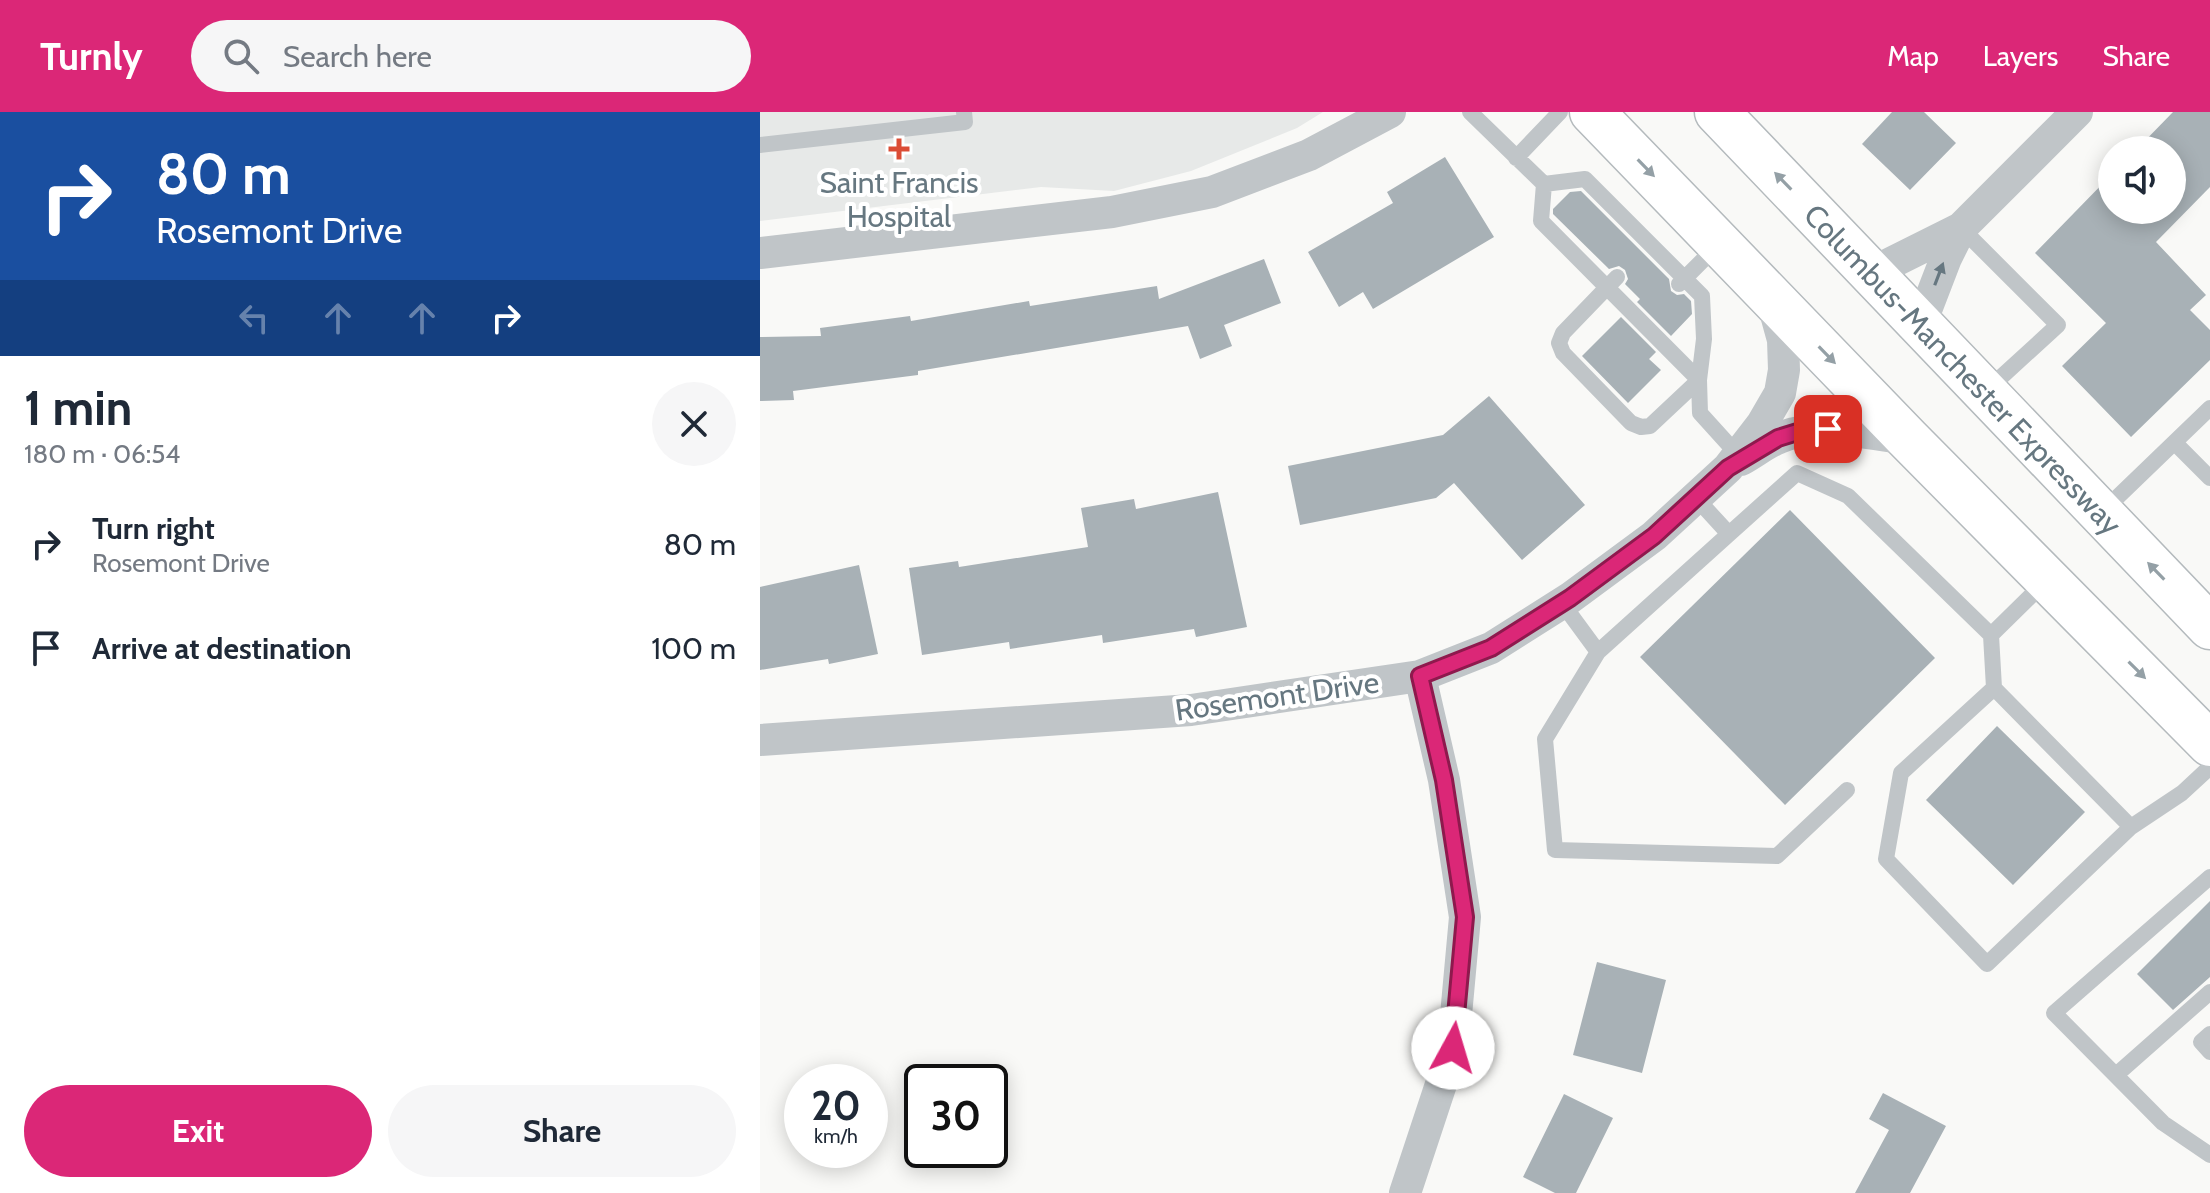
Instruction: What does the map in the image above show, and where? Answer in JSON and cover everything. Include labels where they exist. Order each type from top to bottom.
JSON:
[{"type":"main road","points":[[1592,112],[1908,439],[2210,744]]},
{"type":"main road","name":"Columbus-Manchester Expressway","points":[[1717,112],[2101,513],[2206,614]]},
{"type":"street","points":[[760,253],[1112,212],[1212,192],[1309,155],[1390,112]]},
{"type":"street","points":[[1871,273],[1961,228],[2077,112]]},
{"type":"street","points":[[1921,323],[1961,228]]},
{"type":"street","name":"Rosemont Drive","points":[[760,740],[1191,710],[1420,676],[1491,648],[1562,603],[1654,536],[1733,462],[1762,424],[1780,393],[1784,370],[1783,340],[1771,297]]},
{"type":"street","name":"Rosemont Drive","points":[[1733,462],[1778,438],[1807,429],[1908,439]]},
{"type":"street","points":[[1405,1193],[1453,1048],[1465,917],[1444,780],[1420,676]]},
{"type":"lane","points":[[760,145],[965,122],[964,112]]},
{"type":"lane","points":[[1470,112],[1544,184],[1585,179],[1610,210],[1682,282],[1702,296],[1704,339],[1699,380],[1700,413],[1733,462]]},
{"type":"lane","points":[[1516,158],[1560,112]]},
{"type":"lane","points":[[1544,184],[1541,221],[1576,246],[1647,317],[1699,380]]},
{"type":"lane","points":[[1961,228],[2058,325],[1986,392]]},
{"type":"lane","points":[[1682,282],[1719,243]]},
{"type":"lane","points":[[1612,282],[1563,333],[1559,343],[1563,353],[1631,423],[1641,427],[1650,426],[1699,380]]},
{"type":"lane","points":[[2101,513],[2210,408]]},
{"type":"lane","points":[[2175,443],[2210,478]]},
{"type":"lane","points":[[1847,790],[1777,856],[1555,850],[1545,739],[1598,652],[1797,473],[1848,496],[1991,635],[1994,688],[2131,827]]},
{"type":"lane","points":[[1696,498],[1729,534]]},
{"type":"lane","points":[[1991,635],[2047,579]]},
{"type":"lane","points":[[1562,603],[1598,652]]},
{"type":"lane","points":[[1994,688],[1901,773],[1886,859],[1987,964],[2131,827],[2182,793],[2210,767]]},
{"type":"lane","points":[[2210,877],[2054,1013],[2163,1123],[2210,1155]]},
{"type":"lane","points":[[2116,1075],[2210,992]]},
{"type":"lane","points":[[2210,1034],[2201,1042],[2210,1052]]},
{"type":"shaded area","name":"Saint Francis Hospital","points":[[760,112],[1323,112],[1297,128],[1191,171],[1114,191],[1041,187],[760,221]]},
{"type":"building","points":[[1892,112],[1924,112],[1956,143],[1910,190],[1862,144]]},
{"type":"building","points":[[2173,112],[2210,112],[2210,187],[2186,211],[2186,136],[2150,136]]},
{"type":"building","points":[[1445,157],[1494,237],[1373,309],[1363,292],[1339,307],[1308,252],[1393,203],[1387,192]]},
{"type":"building","points":[[2098,188],[2098,224],[2174,224],[2156,242],[2206,295],[2190,310],[2210,330],[2210,360],[2131,437],[2062,366],[2106,323],[2035,253]]},
{"type":"building","points":[[1581,191],[1669,279],[1671,291],[1677,295],[1684,294],[1691,301],[1692,314],[1671,336],[1637,302],[1640,299],[1625,284],[1628,279],[1625,270],[1619,266],[1609,269],[1553,214],[1553,209],[1570,192]]},
{"type":"building","points":[[1264,259],[1281,303],[1224,325],[1232,346],[1200,359],[1188,326],[918,371],[918,375],[793,391],[794,400],[760,401],[760,337],[821,336],[820,328],[910,316],[911,321],[1029,301],[1030,306],[1157,286],[1159,299]]},
{"type":"building","points":[[1621,317],[1656,352],[1649,359],[1661,370],[1628,403],[1582,356]]},
{"type":"building","points":[[1489,396],[1585,505],[1522,560],[1454,483],[1436,498],[1300,525],[1288,466],[1443,435]]},
{"type":"building","points":[[1218,492],[1247,627],[1196,637],[1194,629],[1103,643],[1102,635],[1010,649],[1009,642],[922,655],[909,568],[958,561],[959,567],[1088,547],[1081,508],[1134,499],[1136,509]]},
{"type":"building","points":[[1790,510],[1935,658],[1785,805],[1640,657]]},
{"type":"building","points":[[859,565],[878,654],[829,664],[828,659],[760,670],[760,587]]},
{"type":"building","points":[[1997,726],[2085,812],[2013,885],[1926,800]]},
{"type":"building","points":[[2210,901],[2210,977],[2173,1010],[2137,974]]},
{"type":"building","points":[[1597,962],[1666,980],[1642,1073],[1573,1055]]},
{"type":"building","points":[[1883,1093],[1946,1126],[1910,1193],[1855,1193],[1889,1130],[1869,1119]]},
{"type":"building","points":[[1564,1094],[1613,1118],[1576,1193],[1555,1193],[1523,1177]]},
{"type":"place","name":"Saint Francis Hospital","points":[[899,149]]},
{"type":"route","points":[[1453,1048],[1465,917],[1444,780],[1420,676],[1491,648],[1570,598],[1654,536],[1728,468],[1778,438],[1807,429],[1828,429]]}]
